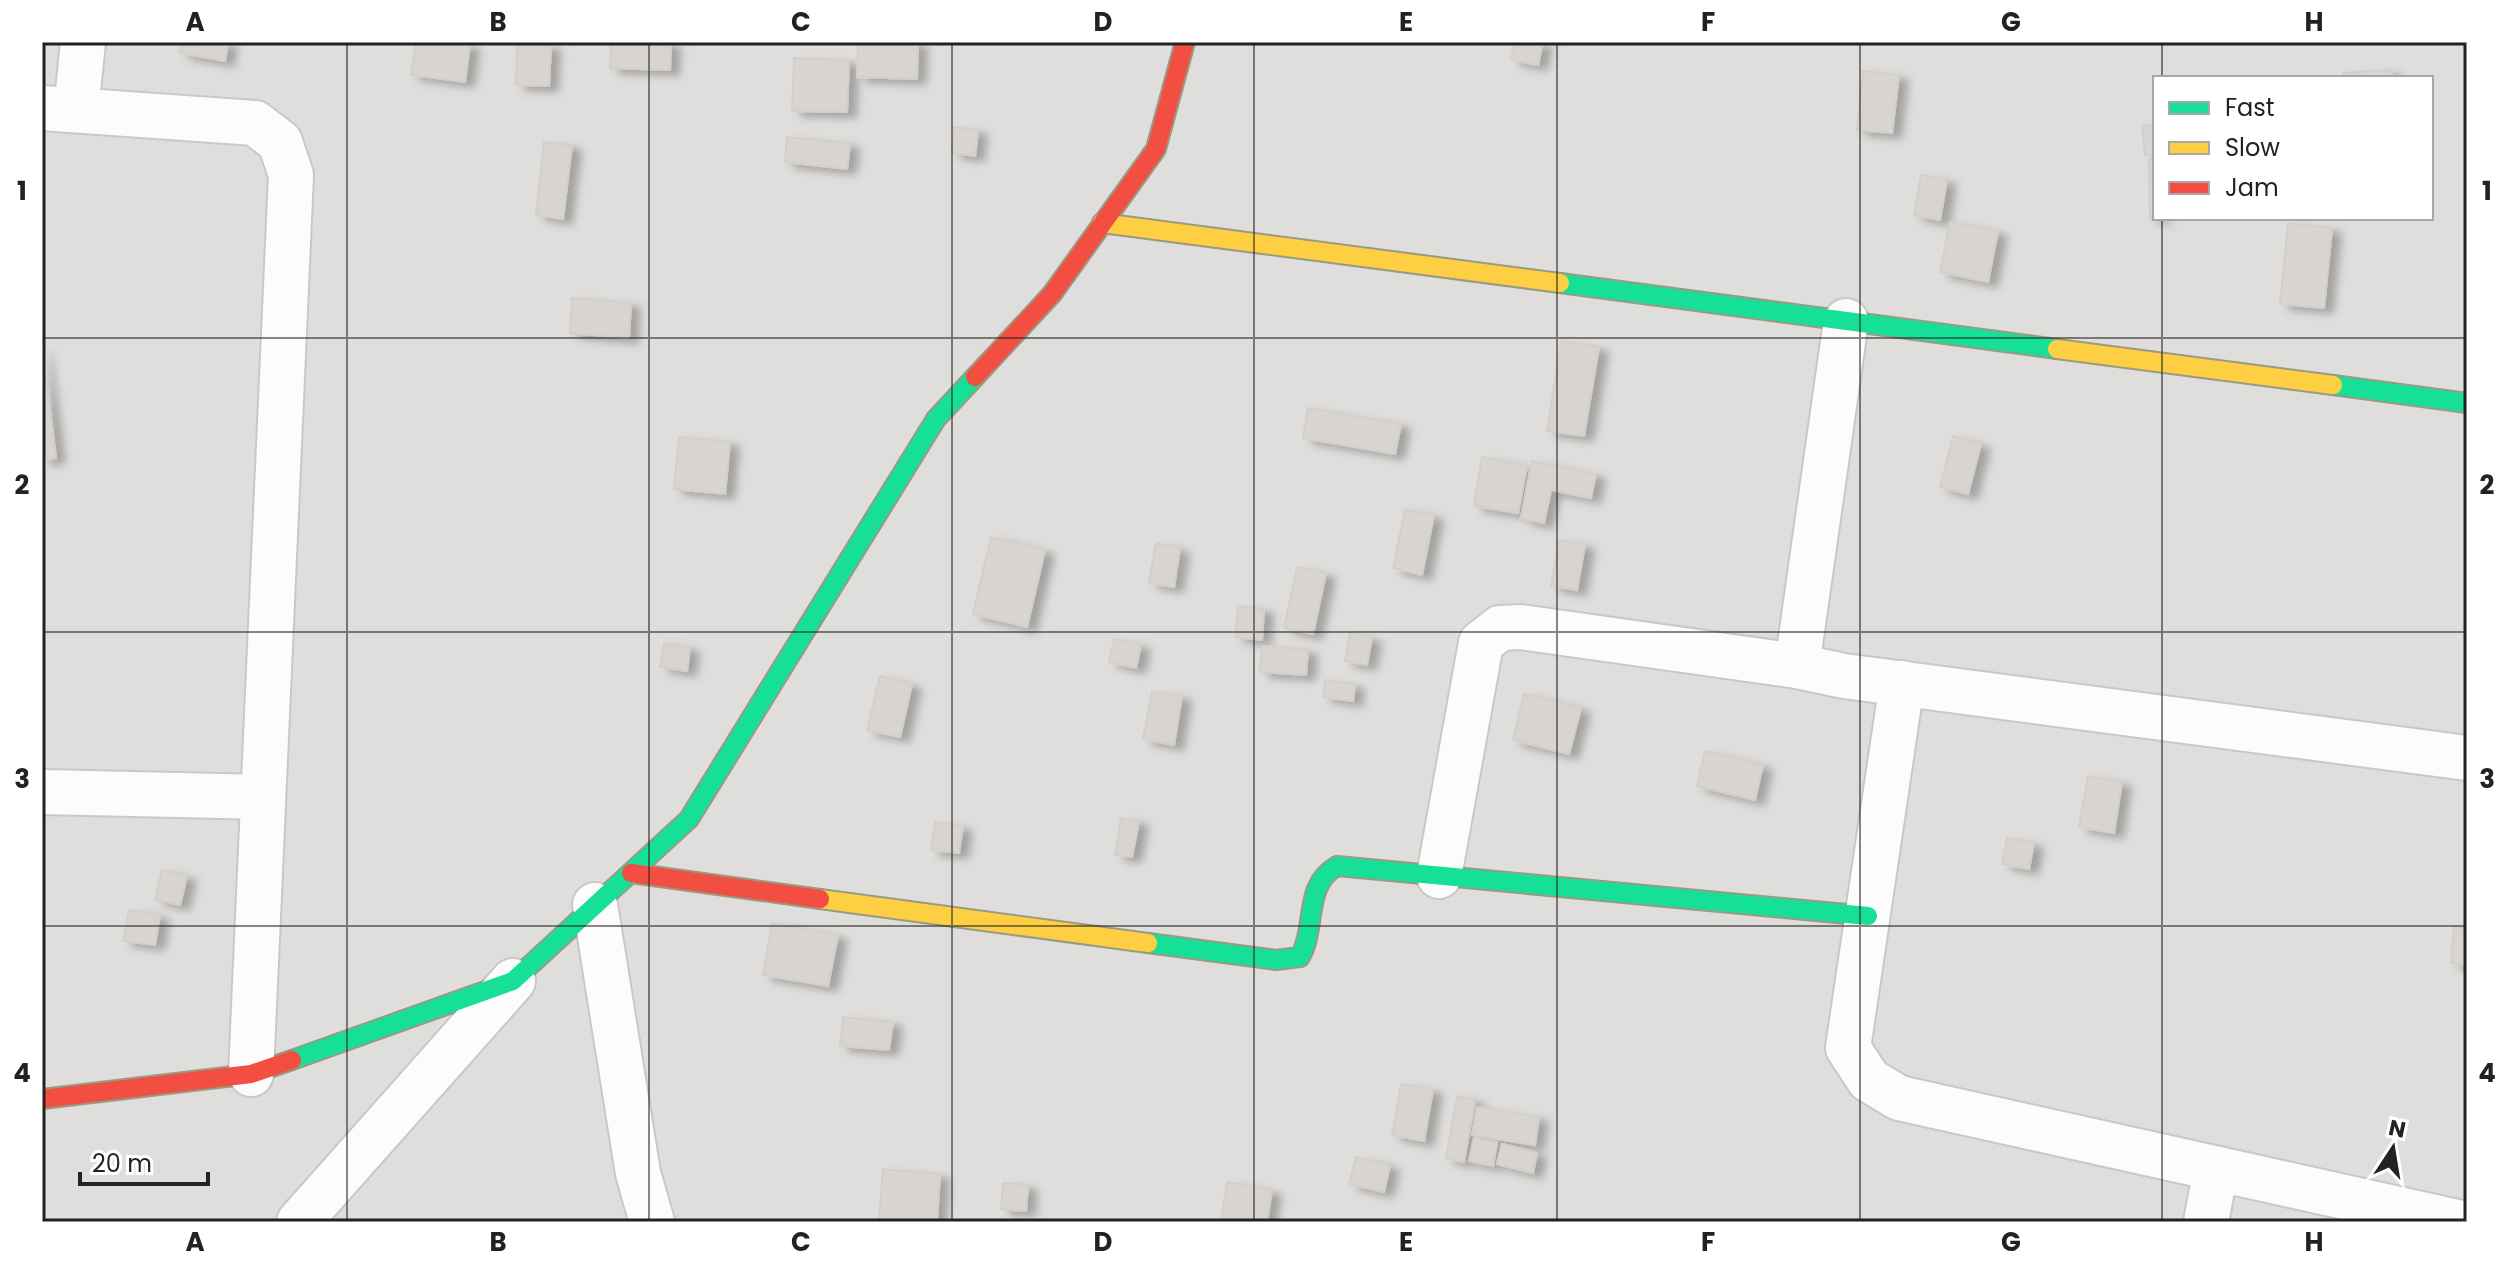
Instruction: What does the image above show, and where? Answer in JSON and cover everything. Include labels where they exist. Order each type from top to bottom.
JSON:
[{"type":"street","points":[[83,42],[59,109],[255,123],[280,142],[291,175],[251,1074]]},
{"type":"street","points":[[299,1222],[513,981],[689,819],[936,419],[1052,294],[1156,149],[1185,42]]},
{"type":"street","points":[[1102,223],[2467,403]]},
{"type":"street","points":[[1797,666],[1846,321]]},
{"type":"street","points":[[1439,876],[1481,643],[1500,628],[1520,627],[1797,666],[1844,676],[2467,758]]},
{"type":"street","points":[[1902,683],[1848,1048],[1869,1080],[1899,1098],[2457,1222]]},
{"type":"street","points":[[42,792],[263,797]]},
{"type":"street","points":[[631,873],[1276,960],[1300,957],[1309,945],[1315,890],[1323,876],[1337,866],[1868,916]]},
{"type":"street","points":[[595,905],[638,1173],[652,1222]]},
{"type":"street","points":[[42,1099],[251,1074],[513,981]]},
{"type":"street","points":[[2206,1222],[2216,1169]]},
{"type":"shaded area","points":[[42,42],[2467,42],[2467,1222],[42,1222]]},
{"type":"building","points":[[182,42],[228,42],[225,61],[180,53]]},
{"type":"building","points":[[416,42],[470,44],[465,82],[411,75]]},
{"type":"building","points":[[611,42],[671,42],[670,70],[610,68]]},
{"type":"building","points":[[858,42],[918,42],[917,79],[857,77]]},
{"type":"building","points":[[1515,42],[1543,42],[1538,65],[1511,60]]},
{"type":"building","points":[[517,44],[551,45],[549,86],[516,85]]},
{"type":"building","points":[[794,58],[849,60],[847,112],[792,111]]},
{"type":"building","points":[[2391,70],[2392,76],[2343,76],[2343,73]]},
{"type":"building","points":[[1863,71],[1899,75],[1892,133],[1857,130]]},
{"type":"building","points":[[2153,125],[2153,154],[2145,155],[2142,126]]},
{"type":"building","points":[[954,127],[978,130],[975,156],[952,153]]},
{"type":"building","points":[[787,137],[850,143],[847,169],[785,162]]},
{"type":"building","points":[[544,142],[572,145],[563,219],[536,215]]},
{"type":"building","points":[[2149,160],[2153,160],[2153,219],[2150,219]]},
{"type":"building","points":[[1921,175],[1947,180],[1940,220],[1914,215]]},
{"type":"building","points":[[1950,222],[1998,231],[1988,282],[1940,272]]},
{"type":"building","points":[[2288,223],[2332,228],[2324,308],[2280,304]]},
{"type":"building","points":[[572,298],[631,303],[629,338],[570,333]]},
{"type":"building","points":[[1561,341],[1599,347],[1584,436],[1547,431]]},
{"type":"building","points":[[42,348],[56,458],[42,460]]},
{"type":"building","points":[[1308,408],[1401,424],[1395,454],[1303,438]]},
{"type":"building","points":[[1953,436],[1981,444],[1968,494],[1940,487]]},
{"type":"building","points":[[679,437],[730,442],[725,494],[674,489]]},
{"type":"building","points":[[1482,457],[1527,466],[1518,513],[1474,506]]},
{"type":"building","points":[[1532,461],[1596,474],[1591,498],[1551,490],[1544,523],[1521,518]]},
{"type":"building","points":[[1405,509],[1434,515],[1422,575],[1393,568]]},
{"type":"building","points":[[991,537],[1045,550],[1027,627],[973,614]]},
{"type":"building","points":[[1559,540],[1585,544],[1577,590],[1551,586]]},
{"type":"building","points":[[1156,543],[1180,548],[1174,587],[1149,583]]},
{"type":"building","points":[[1297,567],[1326,573],[1313,634],[1284,628]]},
{"type":"building","points":[[1238,606],[1264,609],[1262,640],[1235,637]]},
{"type":"building","points":[[1350,633],[1372,637],[1367,665],[1345,661]]},
{"type":"building","points":[[1114,639],[1141,645],[1136,668],[1109,662]]},
{"type":"building","points":[[664,643],[690,647],[687,671],[660,667]]},
{"type":"building","points":[[1262,646],[1308,650],[1306,675],[1260,672]]},
{"type":"building","points":[[880,676],[912,684],[900,737],[867,730]]},
{"type":"building","points":[[1325,680],[1355,684],[1353,701],[1323,697]]},
{"type":"building","points":[[1152,691],[1182,696],[1174,745],[1143,739]]},
{"type":"building","points":[[1524,694],[1581,708],[1569,754],[1513,740]]},
{"type":"building","points":[[1705,751],[1763,765],[1755,800],[1697,786]]},
{"type":"building","points":[[2088,776],[2122,782],[2114,833],[2079,827]]},
{"type":"building","points":[[1121,818],[1139,821],[1132,857],[1115,855]]},
{"type":"building","points":[[935,822],[963,826],[959,853],[931,850]]},
{"type":"building","points":[[2007,838],[2034,843],[2029,869],[2002,864]]},
{"type":"building","points":[[162,870],[187,876],[180,905],[155,899]]},
{"type":"building","points":[[129,910],[160,915],[155,945],[123,941]]},
{"type":"building","points":[[772,923],[838,935],[828,986],[763,975]]},
{"type":"building","points":[[2454,927],[2467,928],[2467,965],[2451,963]]},
{"type":"building","points":[[843,1017],[893,1022],[889,1050],[840,1046]]},
{"type":"building","points":[[1401,1084],[1433,1089],[1424,1141],[1392,1135]]},
{"type":"building","points":[[1457,1096],[1475,1100],[1464,1162],[1446,1158]]},
{"type":"building","points":[[1477,1107],[1539,1117],[1535,1145],[1472,1135]]},
{"type":"building","points":[[1474,1138],[1497,1142],[1493,1166],[1469,1161]]},
{"type":"building","points":[[1502,1144],[1537,1153],[1533,1173],[1497,1164]]},
{"type":"building","points":[[1356,1157],[1390,1165],[1384,1192],[1349,1184]]},
{"type":"building","points":[[883,1169],[940,1174],[937,1222],[879,1222]]},
{"type":"building","points":[[1227,1182],[1272,1190],[1267,1222],[1221,1222]]},
{"type":"building","points":[[1003,1183],[1028,1185],[1026,1211],[1001,1209]]},
{"type":"traffic: fast","points":[[1560,283],[2057,349]]},
{"type":"traffic: fast","points":[[292,1060],[513,981],[689,819],[936,419],[975,377]]},
{"type":"traffic: fast","points":[[2333,385],[2467,403]]},
{"type":"traffic: fast","points":[[1148,943],[1276,960],[1300,957],[1319,884],[1337,866],[1868,916]]},
{"type":"traffic: slow","points":[[1102,223],[1560,283]]},
{"type":"traffic: slow","points":[[2057,349],[2333,385]]},
{"type":"traffic: slow","points":[[820,899],[1148,943]]},
{"type":"traffic: jam","points":[[975,377],[1052,294],[1156,149],[1185,42]]},
{"type":"traffic: jam","points":[[631,873],[820,899]]},
{"type":"traffic: jam","points":[[42,1099],[251,1074],[292,1060]]}]
